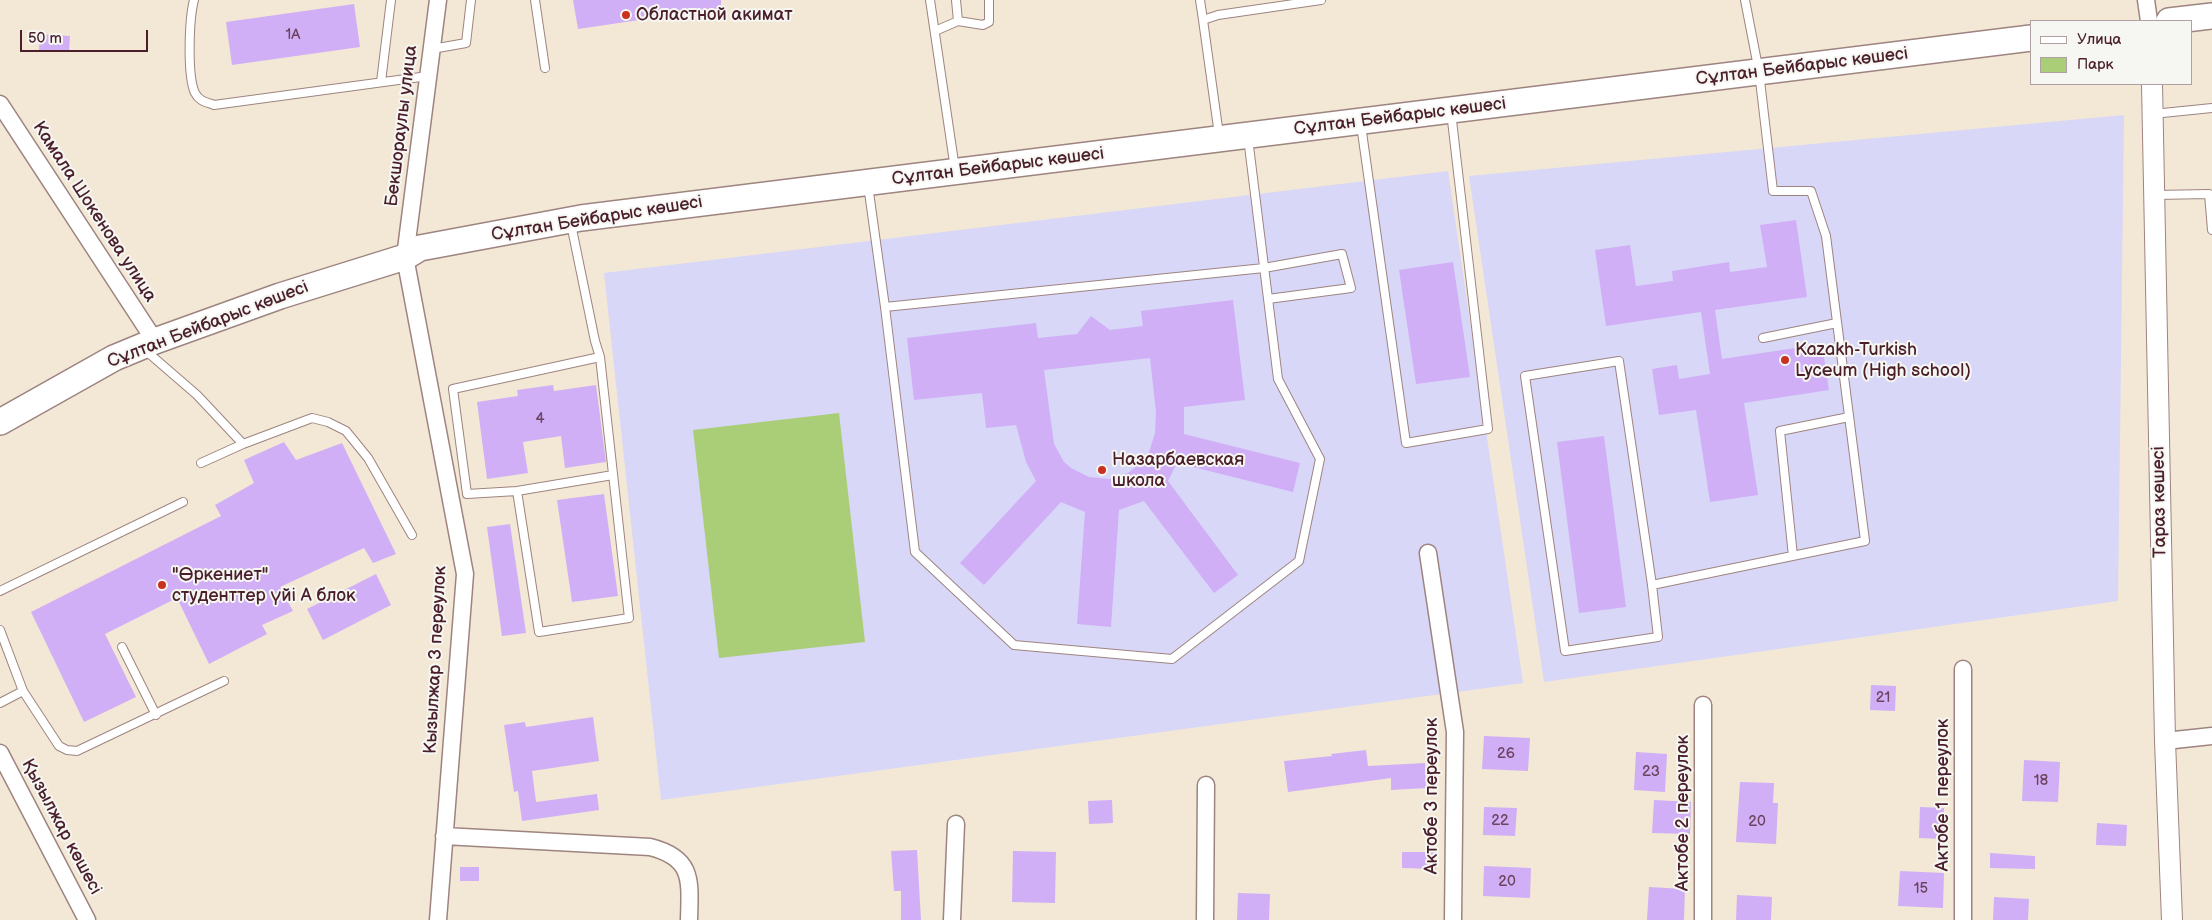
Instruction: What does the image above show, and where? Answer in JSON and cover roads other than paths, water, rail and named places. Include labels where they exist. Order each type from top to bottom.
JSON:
[{"type":"main road","points":[[2178,20],[2212,16]]},
{"type":"main road","name":"Сұлтан Бейбарыс көшесі","points":[[0,422],[114,358],[280,296],[405,258],[420,248],[570,220],[2030,38]]},
{"type":"street","name":"Бекшораулы улица","points":[[405,258],[438,0]]},
{"type":"street","points":[[2146,0],[2149,20]]},
{"type":"street","name":"Тараз көшесі","points":[[2152,85],[2165,741],[2172,920]]},
{"type":"street","name":"Камала Шокенова улица","points":[[0,104],[148,344]]},
{"type":"street","name":"Кызылжар 3 переулок","points":[[405,258],[464,574],[438,920]]},
{"type":"street","name":"Актобе 3 переулок","points":[[1428,553],[1455,732],[1453,920]]},
{"type":"street","name":"Актобе 1 переулок","points":[[1963,669],[1963,920]]},
{"type":"street","name":"Актобе 2 переулок","points":[[1703,706],[1703,920]]},
{"type":"street","points":[[2165,741],[2212,736]]},
{"type":"street","name":"Қызылжар көшесі","points":[[0,753],[87,920]]},
{"type":"street","points":[[1205,920],[1206,785]]},
{"type":"street","points":[[952,920],[956,824]]},
{"type":"street","points":[[444,836],[650,847],[668,851],[684,865],[690,886],[689,920]]},
{"type":"lane","points":[[194,0],[189,77],[195,93],[202,101],[214,105],[428,76]]},
{"type":"lane","points":[[381,82],[391,0]]},
{"type":"lane","points":[[432,49],[466,43],[471,0]]},
{"type":"lane","points":[[535,0],[545,68]]},
{"type":"lane","points":[[930,0],[956,173]]},
{"type":"lane","points":[[956,0],[958,21]]},
{"type":"lane","points":[[935,31],[958,21],[983,25],[989,22],[989,0]]},
{"type":"lane","points":[[1200,0],[1220,139]]},
{"type":"lane","points":[[1204,20],[1218,15],[1321,0]]},
{"type":"lane","points":[[1652,585],[1865,542],[1826,236],[1812,191],[1773,191],[1759,72],[1745,0]]},
{"type":"lane","points":[[2153,114],[2212,108]]},
{"type":"lane","points":[[1360,122],[1406,443],[1488,429],[1451,110]]},
{"type":"lane","points":[[868,183],[915,552],[1014,645],[1172,659],[1299,561],[1320,459],[1278,379],[1247,136]]},
{"type":"lane","points":[[2154,195],[2209,194],[2212,230]]},
{"type":"lane","points":[[517,491],[539,632],[629,618],[600,357],[570,220]]},
{"type":"lane","points":[[885,307],[1264,268],[1342,254],[1351,288],[1268,299]]},
{"type":"lane","points":[[1763,338],[1837,323]]},
{"type":"lane","points":[[148,344],[243,444]]},
{"type":"lane","points":[[600,357],[453,388],[467,494],[517,491],[613,475]]},
{"type":"lane","points":[[1619,361],[1652,585],[1658,637],[1565,651],[1525,376],[1619,361]]},
{"type":"lane","points":[[1793,556],[1780,432],[1849,417]]},
{"type":"lane","points":[[201,463],[243,444],[312,418],[328,422],[346,431],[368,458],[412,535]]},
{"type":"lane","points":[[0,591],[183,502]]},
{"type":"lane","points":[[0,630],[23,691],[59,746],[67,750],[77,751],[224,681]]},
{"type":"lane","points":[[122,647],[156,715]]},
{"type":"lane","points":[[0,702],[23,691]]},
{"type":"place","name":"Областной акимат","points":[[626,15]]},
{"type":"place","name":"Kazakh-Turkish Lyceum (High school)","points":[[1785,360]]},
{"type":"place","name":"Назарбаевская школа","points":[[1102,470]]},
{"type":"place","name":"\"Өркениет\" студенттер үйі А блок","points":[[162,585]]}]
